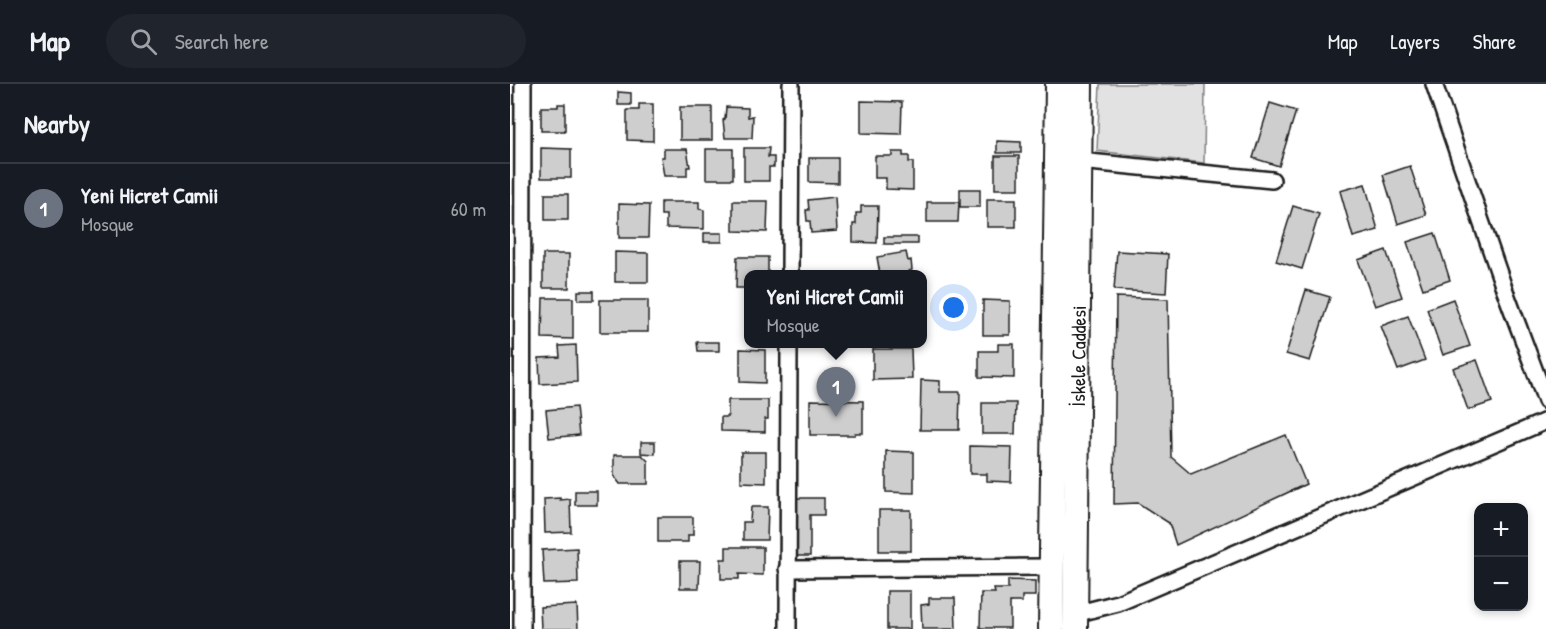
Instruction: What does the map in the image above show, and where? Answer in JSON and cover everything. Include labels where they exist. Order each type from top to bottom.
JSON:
[{"type":"main road","points":[[1051,629],[1058,84]]},
{"type":"main road","name":"İskele Caddesi","points":[[1075,621],[1080,84]]},
{"type":"street","points":[[522,629],[516,601],[523,84]]},
{"type":"street","points":[[790,270],[791,84]]},
{"type":"street","points":[[1434,84],[1504,291],[1546,401]]},
{"type":"street","points":[[1079,161],[1272,180]]},
{"type":"street","points":[[788,629],[789,348]]},
{"type":"street","points":[[1075,621],[1546,421]]},
{"type":"street","points":[[787,569],[1052,567]]},
{"type":"shaded area","points":[[1100,84],[1205,84],[1204,163],[1097,151]]},
{"type":"building","points":[[618,92],[631,93],[631,105],[618,105]]},
{"type":"building","points":[[861,101],[902,102],[901,134],[861,133]]},
{"type":"building","points":[[1270,103],[1296,111],[1279,166],[1253,158]]},
{"type":"building","points":[[558,104],[565,104],[565,131],[541,131],[541,107],[558,107]]},
{"type":"building","points":[[639,104],[653,104],[653,141],[627,140],[627,110],[639,110]]},
{"type":"building","points":[[680,107],[712,107],[712,140],[680,140]]},
{"type":"building","points":[[726,107],[748,108],[748,117],[753,116],[752,138],[725,138],[723,120]]},
{"type":"building","points":[[997,141],[1021,142],[1021,153],[997,153]]},
{"type":"building","points":[[541,148],[571,149],[571,178],[541,178]]},
{"type":"building","points":[[744,148],[769,148],[768,157],[774,157],[774,167],[769,167],[769,181],[744,181]]},
{"type":"building","points":[[664,149],[687,149],[690,167],[687,167],[687,176],[664,176],[661,157],[664,157]]},
{"type":"building","points":[[706,149],[733,149],[733,179],[706,179]]},
{"type":"building","points":[[892,152],[903,152],[903,156],[909,156],[909,162],[913,162],[913,190],[886,189],[886,178],[875,178],[875,156],[892,156]]},
{"type":"building","points":[[995,156],[1019,156],[1019,189],[995,189]]},
{"type":"building","points":[[809,158],[838,158],[838,183],[809,182]]},
{"type":"building","points":[[1410,166],[1426,215],[1398,224],[1383,175]]},
{"type":"building","points":[[1365,184],[1378,230],[1353,237],[1340,191]]},
{"type":"building","points":[[960,189],[980,189],[980,207],[960,207]]},
{"type":"building","points":[[545,194],[568,194],[568,220],[545,220]]},
{"type":"building","points":[[835,197],[837,231],[811,233],[806,210],[809,210],[808,200]]},
{"type":"building","points":[[987,199],[1016,199],[1016,227],[987,227]]},
{"type":"building","points":[[733,201],[768,201],[767,232],[733,231]]},
{"type":"building","points":[[661,202],[699,202],[699,209],[704,210],[704,229],[666,228],[666,215],[661,215]]},
{"type":"building","points":[[927,202],[959,202],[958,222],[927,222]]},
{"type":"building","points":[[619,204],[649,205],[648,238],[619,238]]},
{"type":"building","points":[[861,206],[878,206],[877,243],[853,242],[853,224],[856,224],[856,213],[861,213]]},
{"type":"building","points":[[1293,206],[1319,214],[1302,269],[1276,261]]},
{"type":"building","points":[[704,233],[722,233],[722,242],[704,242]]},
{"type":"building","points":[[1435,233],[1450,280],[1423,289],[1407,242]]},
{"type":"building","points":[[884,237],[918,237],[918,244],[884,244]]},
{"type":"building","points":[[1386,250],[1402,297],[1375,306],[1358,260]]},
{"type":"building","points":[[1117,251],[1168,254],[1166,293],[1114,290]]},
{"type":"building","points":[[615,252],[648,253],[648,282],[615,282]]},
{"type":"building","points":[[906,252],[908,261],[911,260],[912,270],[879,270],[877,257]]},
{"type":"building","points":[[543,254],[569,254],[569,288],[543,288]]},
{"type":"building","points":[[737,257],[768,257],[768,270],[744,270],[744,288],[736,288]]},
{"type":"building","points":[[1306,290],[1330,297],[1310,361],[1286,354]]},
{"type":"building","points":[[578,291],[594,291],[594,300],[578,300]]},
{"type":"building","points":[[1116,297],[1168,299],[1171,457],[1191,474],[1286,435],[1306,484],[1176,545],[1169,523],[1138,503],[1114,504]]},
{"type":"building","points":[[543,298],[573,298],[573,339],[542,338]]},
{"type":"building","points":[[1453,299],[1470,346],[1443,355],[1427,309]]},
{"type":"building","points":[[600,300],[648,300],[648,332],[600,332]]},
{"type":"building","points":[[983,300],[1010,301],[1010,335],[983,335]]},
{"type":"building","points":[[1408,316],[1425,360],[1398,370],[1381,326]]},
{"type":"building","points":[[697,342],[719,342],[719,351],[698,351]]},
{"type":"building","points":[[998,344],[1014,344],[1014,378],[979,377],[979,351],[998,351]]},
{"type":"building","points":[[576,345],[577,382],[540,384],[539,358],[560,357],[559,346]]},
{"type":"building","points":[[740,349],[765,350],[765,383],[740,382]]},
{"type":"building","points":[[873,349],[911,349],[912,379],[873,380]]},
{"type":"building","points":[[1477,360],[1492,402],[1468,410],[1453,368]]},
{"type":"building","points":[[921,380],[940,381],[940,392],[960,392],[959,430],[920,430]]},
{"type":"building","points":[[728,400],[768,400],[765,432],[721,431],[721,417],[728,417]]},
{"type":"building","points":[[810,400],[863,401],[863,433],[810,435]]},
{"type":"building","points":[[982,403],[1016,403],[1015,434],[982,434]]},
{"type":"building","points":[[576,407],[579,435],[549,438],[546,410]]},
{"type":"building","points":[[641,442],[655,442],[655,454],[641,453]]},
{"type":"building","points":[[970,446],[1012,447],[1011,482],[987,481],[987,474],[970,474]]},
{"type":"building","points":[[886,451],[914,452],[914,493],[886,492]]},
{"type":"building","points":[[741,452],[766,452],[766,483],[741,482]]},
{"type":"building","points":[[614,455],[642,455],[648,461],[648,484],[620,484],[614,476]]},
{"type":"building","points":[[575,491],[597,491],[597,505],[575,505]]},
{"type":"building","points":[[560,498],[560,500],[570,499],[571,532],[545,533],[544,499]]},
{"type":"building","points":[[795,498],[824,498],[824,515],[810,515],[810,556],[795,556]]},
{"type":"building","points":[[751,507],[768,507],[767,540],[743,540],[743,522],[750,522]]},
{"type":"building","points":[[879,510],[911,510],[911,551],[879,551]]},
{"type":"building","points":[[658,517],[693,517],[693,535],[688,535],[688,542],[658,542]]},
{"type":"building","points":[[726,547],[763,547],[763,575],[739,574],[739,579],[721,579],[721,559],[726,559]]},
{"type":"building","points":[[577,548],[578,583],[544,584],[542,550]]},
{"type":"building","points":[[680,561],[700,561],[699,588],[680,588]]},
{"type":"building","points":[[1008,580],[1035,581],[1035,596],[1022,596],[1022,602],[1010,602],[1010,628],[980,628],[981,593],[995,593],[994,589],[1008,589]]},
{"type":"building","points":[[887,591],[910,591],[910,629],[887,629]]},
{"type":"building","points":[[929,598],[955,598],[956,629],[922,629],[921,605],[929,604]]},
{"type":"building","points":[[577,605],[578,629],[541,629],[540,607]]},
{"type":"place","name":"Yeni Hicret Camii","points":[[836,417]]}]
